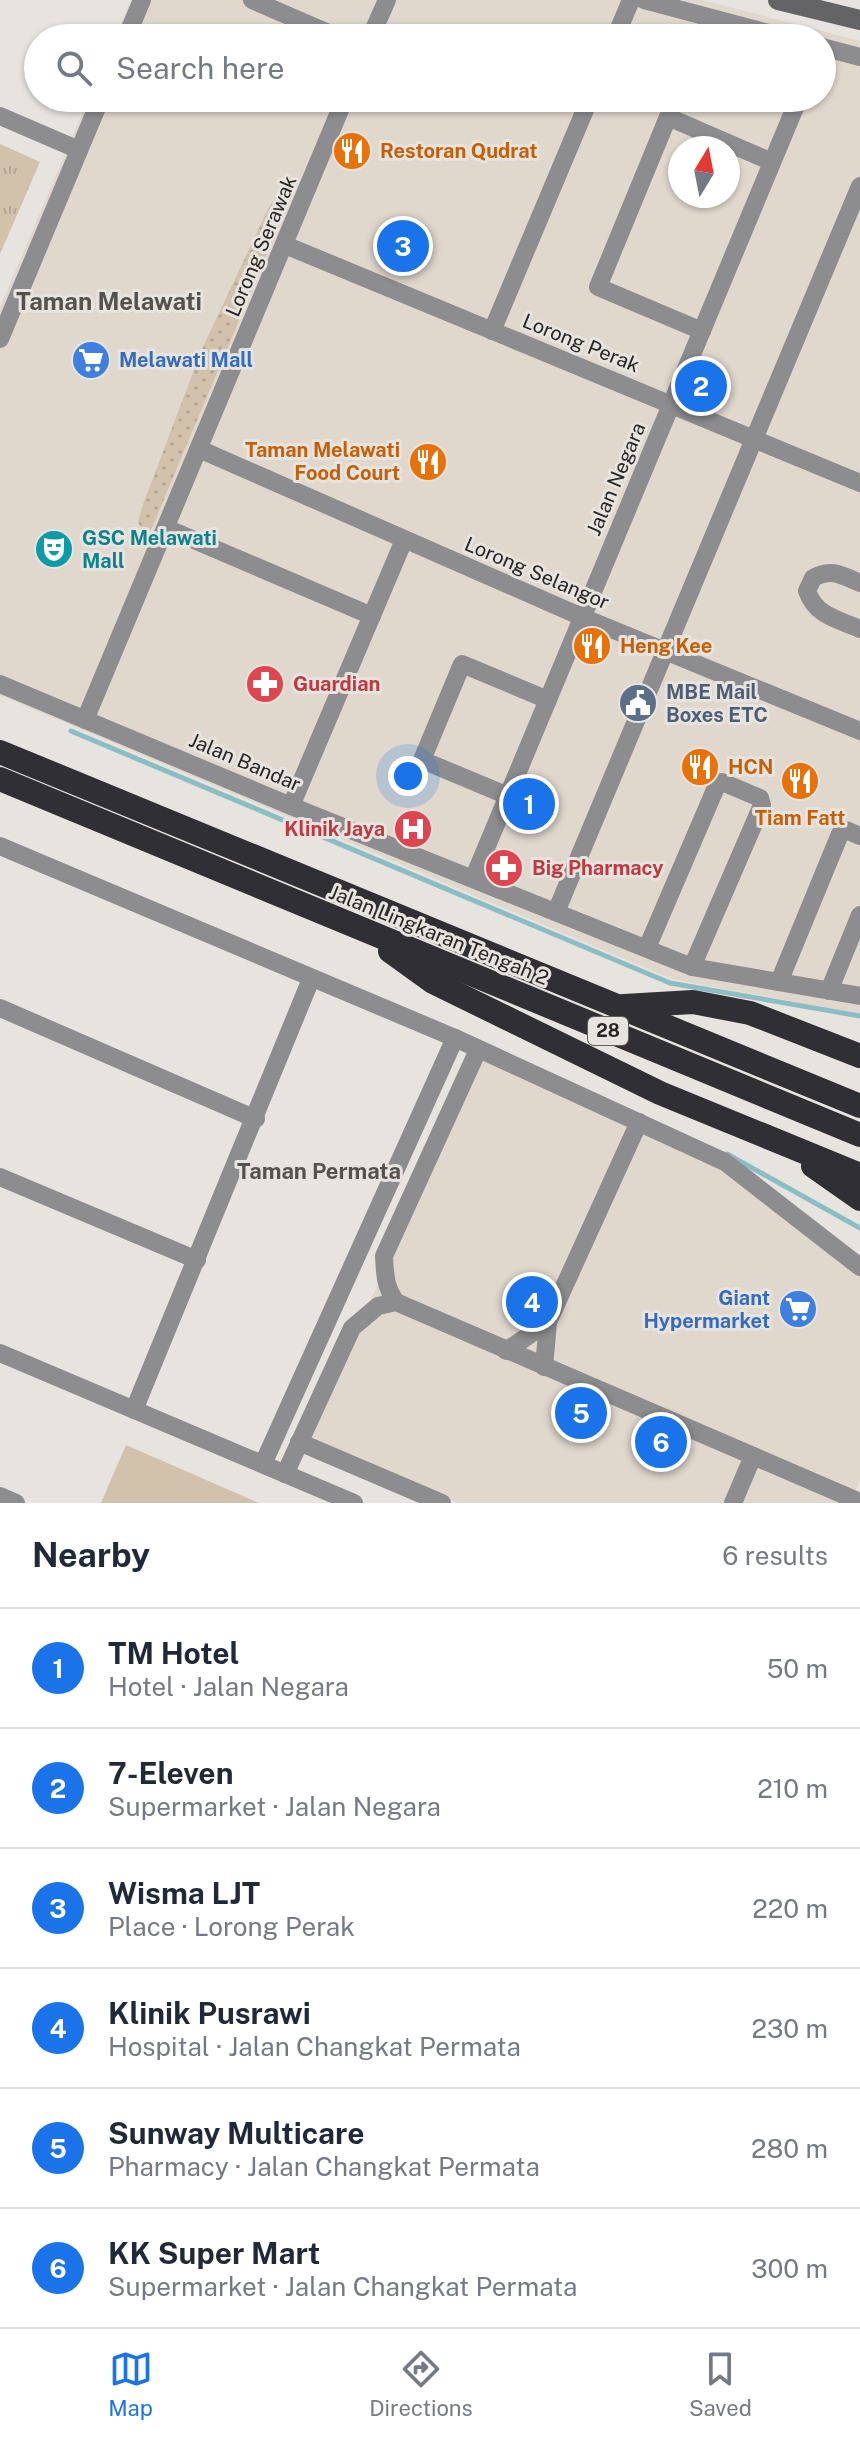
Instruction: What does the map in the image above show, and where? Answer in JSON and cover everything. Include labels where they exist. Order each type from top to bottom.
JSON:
[{"type":"highway","name":"Jalan Lingkaran Tengah 2","points":[[0,752],[860,1106]]},
{"type":"highway","name":"Jalan Lingkaran Tengah 2","points":[[0,779],[860,1135]]},
{"type":"highway","points":[[356,927],[433,982],[660,1093],[860,1175]]},
{"type":"highway","points":[[617,1006],[693,1002],[750,1013],[860,1056]]},
{"type":"highway","points":[[798,1031],[860,1038]]},
{"type":"highway","points":[[782,1143],[860,1199]]},
{"type":"street","points":[[132,24],[142,0]]},
{"type":"street","points":[[252,0],[308,24]]},
{"type":"street","points":[[376,24],[387,0]]},
{"type":"street","points":[[621,24],[631,0]]},
{"type":"street","points":[[644,0],[734,24]]},
{"type":"street","points":[[778,0],[860,20]]},
{"type":"street","points":[[836,51],[860,57]]},
{"type":"street","points":[[0,339],[95,112]]},
{"type":"street","name":"Lorong Serawak","points":[[85,720],[339,112]]},
{"type":"street","points":[[492,331],[584,112]]},
{"type":"street","name":"Jalan Negara","points":[[474,877],[793,112]]},
{"type":"street","points":[[0,116],[79,150]]},
{"type":"street","points":[[702,331],[598,287],[668,117],[772,162]]},
{"type":"street","points":[[556,912],[860,186]]},
{"type":"street","name":"Lorong Perak","points":[[285,245],[860,483]]},
{"type":"street","name":"Lorong Selangor","points":[[199,449],[582,617],[860,731]]},
{"type":"street","points":[[166,528],[372,616]]},
{"type":"street","points":[[291,806],[404,540]]},
{"type":"street","points":[[860,583],[826,572],[813,578],[807,591],[812,604],[822,612],[860,629]]},
{"type":"street","points":[[508,796],[422,760],[462,664],[548,700]]},
{"type":"street","name":"Jalan Bandar","points":[[0,684],[291,806],[692,967],[860,996]]},
{"type":"street","points":[[647,948],[717,785],[722,782],[760,798],[762,805],[692,967]]},
{"type":"street","points":[[779,982],[840,834],[846,830],[860,836]]},
{"type":"street","points":[[0,846],[455,1038],[725,1162],[860,1267]]},
{"type":"street","points":[[829,991],[860,915]]},
{"type":"street","points":[[134,1410],[311,979]]},
{"type":"street","points":[[0,1008],[256,1119]]},
{"type":"street","points":[[263,1464],[455,1038]]},
{"type":"street","points":[[478,1050],[384,1256],[385,1281],[396,1302],[860,1502]]},
{"type":"street","points":[[544,1367],[548,1322],[639,1122]]},
{"type":"street","points":[[0,1177],[197,1260]]},
{"type":"street","points":[[285,1474],[352,1328],[380,1305],[396,1302]]},
{"type":"street","points":[[506,1351],[548,1322]]},
{"type":"street","points":[[0,1353],[354,1503]]},
{"type":"street","points":[[299,1442],[442,1503]]},
{"type":"street","points":[[733,1503],[753,1456]]},
{"type":"street","points":[[0,1496],[16,1503]]},
{"type":"shaded area","points":[[131,0],[702,0],[794,24],[120,24]]},
{"type":"shaded area","points":[[836,35],[860,41],[860,1014],[672,979],[0,695],[0,307],[83,112],[836,112]]},
{"type":"shaded area","points":[[480,1058],[723,1168],[850,1265],[860,1276],[860,1480],[851,1503],[458,1503],[308,1439]]},
{"type":"green space","points":[[0,144],[40,162],[0,254]]},
{"type":"green space","points":[[282,189],[293,192],[151,530],[145,532],[138,523],[142,507],[202,349],[269,207]]},
{"type":"green space","points":[[126,1445],[259,1503],[101,1503]]},
{"type":"waterway","points":[[71,731],[670,983],[860,1016]]},
{"type":"waterway","points":[[727,1154],[860,1228]]},
{"type":"place","name":"Restoran Qudrat","points":[[352,151]]},
{"type":"place","name":"Wisma LJT","points":[[403,246]]},
{"type":"place","name":"Melawati Mall","points":[[91,360]]},
{"type":"place","name":"7-Eleven","points":[[701,386]]},
{"type":"place","name":"Taman Melawati Food Court","points":[[428,462]]},
{"type":"place","name":"GSC Melawati Mall","points":[[54,549]]},
{"type":"place","name":"Heng Kee","points":[[592,646]]},
{"type":"place","name":"Guardian","points":[[265,684]]},
{"type":"place","name":"MBE Mail Boxes ETC","points":[[638,703]]},
{"type":"place","name":"HCN","points":[[700,767]]},
{"type":"place","name":"Tiam Fatt","points":[[800,781]]},
{"type":"place","name":"TM Hotel","points":[[529,804]]},
{"type":"place","name":"Klinik Jaya","points":[[413,829]]},
{"type":"place","name":"Big Pharmacy","points":[[504,868]]},
{"type":"place","name":"Klinik Pusrawi","points":[[532,1302]]},
{"type":"place","name":"Giant Hypermarket","points":[[798,1309]]},
{"type":"place","name":"Sunway Multicare","points":[[581,1413]]},
{"type":"place","name":"KK Super Mart","points":[[661,1442]]},
{"type":"district","name":"Taman Melawati","points":[[109,302]]},
{"type":"district","name":"Taman Permata","points":[[319,1171]]}]
